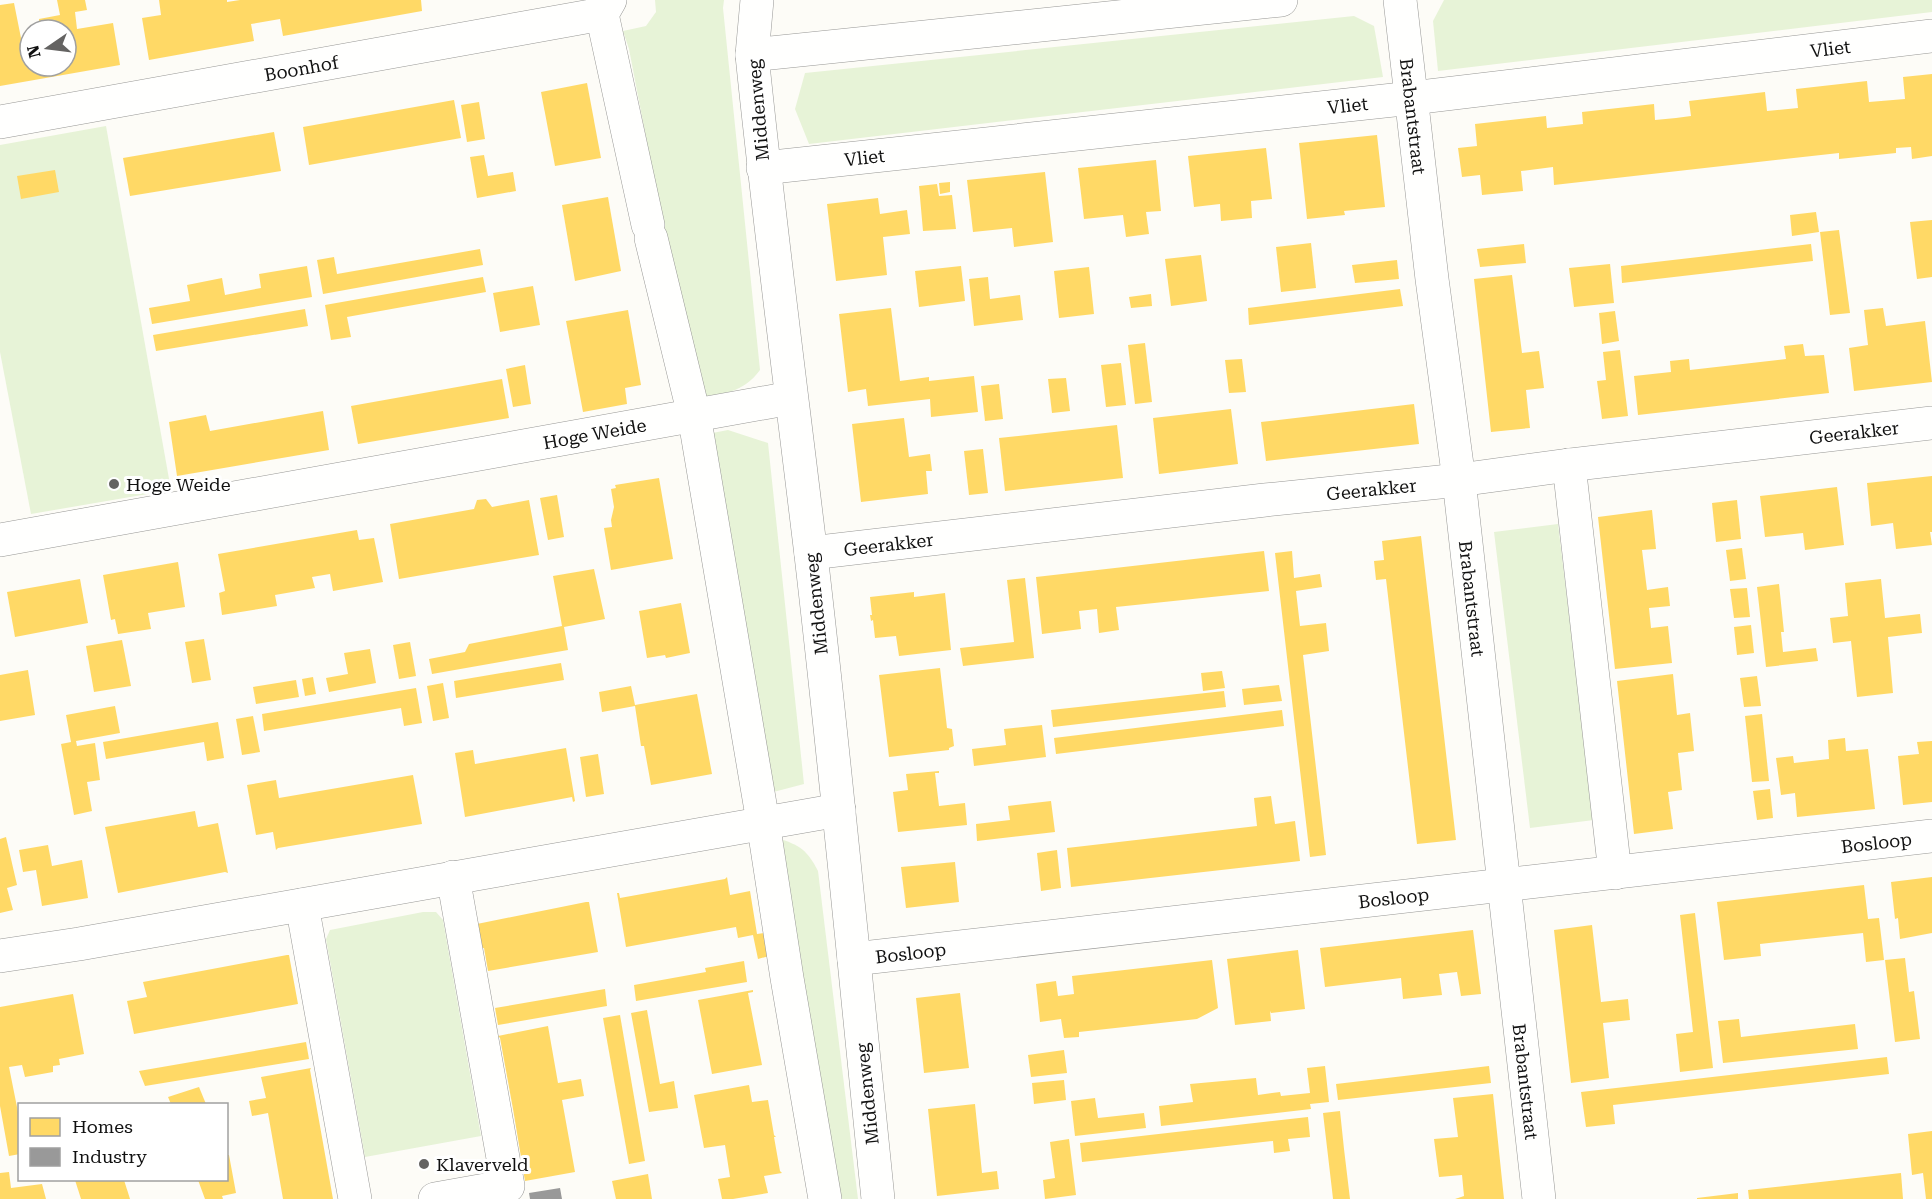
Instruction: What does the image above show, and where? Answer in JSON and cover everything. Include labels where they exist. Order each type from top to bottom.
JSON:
[{"type":"street","name":"Middenweg","points":[[757,0],[752,56],[811,553],[878,1199]]},
{"type":"street","points":[[752,56],[1281,0]]},
{"type":"street","name":"Brabantstraat","points":[[1400,0],[1432,279],[1459,480],[1539,1199]]},
{"type":"street","points":[[606,7],[649,231],[694,415],[825,1199]]},
{"type":"street","name":"Boonhof","points":[[0,122],[606,7]]},
{"type":"street","name":"Vliet","points":[[764,168],[1412,98],[1932,36]]},
{"type":"street","points":[[694,415],[791,398]]},
{"type":"street","name":"Hoge Weide","points":[[0,540],[694,415]]},
{"type":"street","name":"Geerakker","points":[[811,553],[1459,480],[1932,423]]},
{"type":"street","points":[[1569,465],[1615,873]]},
{"type":"street","points":[[0,956],[839,810]]},
{"type":"street","name":"Bosloop","points":[[854,959],[1932,836]]},
{"type":"street","points":[[435,1199],[508,1186],[453,878]]},
{"type":"street","points":[[302,904],[355,1199]]},
{"type":"green space","points":[[655,0],[724,0],[760,370],[739,388],[696,398],[629,49],[623,31],[646,26],[656,12]]},
{"type":"green space","points":[[1444,0],[1932,0],[1932,12],[1438,71],[1433,21]]},
{"type":"green space","points":[[1354,16],[1374,26],[1383,77],[809,144],[795,109],[805,73]]},
{"type":"green space","points":[[106,126],[171,490],[31,514],[0,352],[0,145]]},
{"type":"green space","points":[[728,430],[768,443],[804,784],[762,795],[702,435]]},
{"type":"green space","points":[[1558,524],[1594,820],[1530,828],[1494,532]]},
{"type":"green space","points":[[777,838],[802,849],[818,871],[858,1199],[836,1199]]},
{"type":"green space","points":[[423,912],[436,912],[443,920],[481,1136],[365,1157],[326,939],[330,930]]},
{"type":"building: Homes","points":[[57,0],[85,0],[87,10],[75,12],[76,18],[44,18],[60,15]]},
{"type":"building: Homes","points":[[159,0],[227,0],[227,2],[240,0],[421,0],[422,11],[283,36],[280,19],[251,24],[254,41],[149,60],[142,18],[161,15]]},
{"type":"building: Homes","points":[[14,3],[18,23],[18,78],[46,78],[0,86],[0,5]]},
{"type":"building: Homes","points":[[113,23],[120,65],[78,72],[78,29]]},
{"type":"building: Homes","points":[[1932,74],[1932,156],[1912,159],[1911,147],[1896,148],[1896,153],[1839,159],[1839,153],[1554,185],[1553,167],[1521,171],[1523,191],[1482,195],[1480,175],[1462,177],[1458,148],[1477,146],[1475,124],[1546,116],[1547,128],[1583,124],[1582,112],[1654,104],[1655,120],[1676,118],[1691,116],[1689,101],[1765,92],[1767,111],[1798,108],[1796,89],[1867,81],[1869,102],[1905,99],[1903,77]]},
{"type":"building: Homes","points":[[587,83],[601,158],[555,166],[541,92]]},
{"type":"building: Homes","points":[[454,100],[461,138],[309,165],[303,127]]},
{"type":"building: Homes","points":[[479,102],[485,139],[467,142],[461,105]]},
{"type":"building: Homes","points":[[274,132],[281,171],[130,196],[123,158]]},
{"type":"building: Homes","points":[[1377,135],[1385,207],[1344,211],[1345,215],[1307,219],[1299,143]]},
{"type":"building: Homes","points":[[1266,148],[1272,199],[1251,201],[1252,218],[1221,221],[1220,204],[1194,207],[1188,156]]},
{"type":"building: Homes","points":[[484,155],[488,176],[513,172],[516,191],[477,198],[470,157]]},
{"type":"building: Homes","points":[[1156,160],[1161,211],[1146,212],[1149,234],[1126,237],[1123,215],[1084,219],[1078,168]]},
{"type":"building: Homes","points":[[55,170],[59,192],[21,199],[17,176]]},
{"type":"building: Homes","points":[[1045,172],[1053,242],[1014,247],[1012,228],[973,232],[967,180]]},
{"type":"building: Homes","points":[[950,182],[950,192],[940,194],[939,183]]},
{"type":"building: Homes","points":[[937,184],[939,196],[952,195],[956,229],[923,231],[919,186]]},
{"type":"building: Homes","points":[[608,197],[621,271],[575,281],[562,205]]},
{"type":"building: Homes","points":[[878,198],[880,214],[907,210],[910,234],[883,237],[887,275],[836,281],[827,204]]},
{"type":"building: Homes","points":[[1816,212],[1819,232],[1792,236],[1790,215]]},
{"type":"building: Homes","points":[[1932,220],[1932,277],[1917,279],[1910,222]]},
{"type":"building: Homes","points":[[1839,230],[1850,313],[1830,315],[1820,232]]},
{"type":"building: Homes","points":[[1311,243],[1316,288],[1281,292],[1276,247]]},
{"type":"building: Homes","points":[[1524,244],[1526,263],[1480,267],[1477,249]]},
{"type":"building: Homes","points":[[1811,244],[1813,261],[1622,283],[1621,266]]},
{"type":"building: Homes","points":[[480,249],[483,265],[323,294],[317,260],[334,257],[337,274]]},
{"type":"building: Homes","points":[[1201,255],[1207,301],[1171,306],[1165,259]]},
{"type":"building: Homes","points":[[1397,260],[1399,279],[1355,283],[1352,265]]},
{"type":"building: Homes","points":[[1610,264],[1614,303],[1574,307],[1569,268]]},
{"type":"building: Homes","points":[[307,266],[312,297],[152,324],[149,308],[190,301],[187,285],[222,278],[225,295],[261,288],[259,274]]},
{"type":"building: Homes","points":[[961,266],[965,301],[919,307],[915,271]]},
{"type":"building: Homes","points":[[1089,267],[1094,314],[1059,318],[1054,271]]},
{"type":"building: Homes","points":[[1512,275],[1522,353],[1539,351],[1544,388],[1526,390],[1530,428],[1491,432],[1474,279]]},
{"type":"building: Homes","points":[[483,277],[486,292],[347,317],[351,337],[331,340],[325,305]]},
{"type":"building: Homes","points":[[988,277],[990,299],[1020,295],[1023,320],[974,326],[969,279]]},
{"type":"building: Homes","points":[[533,286],[540,325],[500,332],[493,293]]},
{"type":"building: Homes","points":[[1400,289],[1403,306],[1249,325],[1248,308]]},
{"type":"building: Homes","points":[[1151,294],[1152,306],[1131,308],[1129,297]]},
{"type":"building: Homes","points":[[891,308],[900,381],[929,377],[929,381],[974,376],[978,412],[931,417],[930,399],[868,406],[866,389],[848,392],[839,314]]},
{"type":"building: Homes","points":[[1883,308],[1886,326],[1925,321],[1932,382],[1854,391],[1849,348],[1868,345],[1864,310]]},
{"type":"building: Homes","points":[[305,309],[308,326],[156,351],[153,335]]},
{"type":"building: Homes","points":[[628,310],[641,385],[625,388],[627,404],[583,412],[566,321]]},
{"type":"building: Homes","points":[[1615,311],[1619,341],[1602,344],[1599,313]]},
{"type":"building: Homes","points":[[1145,343],[1152,402],[1135,404],[1128,345]]},
{"type":"building: Homes","points":[[1803,344],[1805,356],[1824,355],[1829,393],[1638,415],[1634,376],[1671,372],[1670,361],[1689,359],[1690,370],[1786,359],[1784,346]]},
{"type":"building: Homes","points":[[1620,350],[1628,416],[1602,419],[1597,381],[1606,380],[1603,352]]},
{"type":"building: Homes","points":[[1242,359],[1246,392],[1229,393],[1225,360]]},
{"type":"building: Homes","points":[[1121,363],[1126,405],[1106,407],[1101,365]]},
{"type":"building: Homes","points":[[525,365],[531,404],[513,407],[506,369]]},
{"type":"building: Homes","points":[[1066,378],[1070,411],[1052,413],[1048,379]]},
{"type":"building: Homes","points":[[502,379],[509,418],[358,444],[351,406]]},
{"type":"building: Homes","points":[[999,384],[1003,419],[985,421],[981,386]]},
{"type":"building: Homes","points":[[1414,404],[1419,444],[1266,461],[1261,422]]},
{"type":"building: Homes","points":[[1231,409],[1238,464],[1159,474],[1153,418]]},
{"type":"building: Homes","points":[[323,411],[329,450],[177,476],[169,422],[206,415],[210,431]]},
{"type":"building: Homes","points":[[904,418],[909,457],[930,454],[932,471],[926,471],[928,494],[861,502],[852,424]]},
{"type":"building: Homes","points":[[1117,425],[1123,478],[1005,491],[999,438]]},
{"type":"building: Homes","points":[[983,449],[988,493],[969,495],[964,451]]},
{"type":"building: Homes","points":[[1932,476],[1932,532],[1930,532],[1932,545],[1896,549],[1893,523],[1871,526],[1867,483]]},
{"type":"building: Homes","points":[[659,478],[673,559],[611,570],[604,528],[612,527],[614,507],[611,489],[616,488],[615,485]]},
{"type":"building: Homes","points":[[1837,487],[1844,545],[1805,550],[1803,533],[1765,537],[1760,496]]},
{"type":"building: Homes","points":[[557,495],[564,537],[548,540],[540,498]]},
{"type":"building: Homes","points":[[486,499],[492,507],[529,500],[539,555],[399,579],[390,524],[474,509],[477,500]]},
{"type":"building: Homes","points":[[1737,500],[1741,539],[1716,542],[1712,503]]},
{"type":"building: Homes","points":[[1652,510],[1656,549],[1642,550],[1647,590],[1668,587],[1670,606],[1649,608],[1651,628],[1668,626],[1672,663],[1615,669],[1598,517]]},
{"type":"building: Homes","points":[[357,530],[359,540],[374,538],[383,582],[333,591],[330,574],[312,577],[315,588],[275,595],[277,606],[222,615],[219,593],[225,591],[218,554]]},
{"type":"building: Homes","points":[[1421,536],[1456,840],[1417,844],[1386,579],[1376,580],[1374,561],[1384,560],[1382,541]]},
{"type":"building: Homes","points":[[1742,548],[1746,579],[1730,581],[1726,550]]},
{"type":"building: Homes","points":[[1264,551],[1269,591],[1116,607],[1119,630],[1099,633],[1097,609],[1079,611],[1081,629],[1042,634],[1036,577]]},
{"type":"building: Homes","points":[[1292,551],[1294,578],[1320,574],[1322,587],[1296,591],[1300,626],[1326,623],[1329,651],[1303,655],[1326,855],[1310,857],[1275,553]]},
{"type":"building: Homes","points":[[178,562],[185,607],[148,613],[151,629],[118,634],[115,619],[111,620],[103,575]]},
{"type":"building: Homes","points":[[594,569],[605,619],[564,627],[568,650],[432,674],[429,659],[465,652],[469,644],[562,626],[553,576]]},
{"type":"building: Homes","points":[[1025,578],[1034,658],[963,666],[960,648],[1014,642],[1007,580]]},
{"type":"building: Homes","points":[[80,579],[88,623],[15,637],[7,592]]},
{"type":"building: Homes","points":[[1881,579],[1885,618],[1920,614],[1922,633],[1888,637],[1893,693],[1857,697],[1851,641],[1833,643],[1830,618],[1848,616],[1845,583]]},
{"type":"building: Homes","points":[[1779,584],[1784,632],[1781,632],[1783,652],[1816,648],[1818,661],[1766,667],[1757,587]]},
{"type":"building: Homes","points":[[1747,588],[1750,617],[1734,618],[1730,589]]},
{"type":"building: Homes","points":[[914,592],[914,597],[945,593],[951,650],[899,656],[896,636],[875,638],[873,620],[871,621],[870,615],[872,615],[870,597]]},
{"type":"building: Homes","points":[[681,603],[690,653],[666,658],[665,655],[647,658],[639,611]]},
{"type":"building: Homes","points":[[1751,625],[1754,653],[1737,655],[1734,627]]},
{"type":"building: Homes","points":[[204,639],[211,680],[192,683],[185,642]]},
{"type":"building: Homes","points":[[122,640],[131,686],[94,692],[86,646]]},
{"type":"building: Homes","points":[[410,642],[416,676],[399,679],[393,645]]},
{"type":"building: Homes","points":[[370,649],[376,683],[329,692],[326,678],[348,674],[344,653]]},
{"type":"building: Homes","points":[[561,663],[564,680],[456,698],[454,681]]},
{"type":"building: Homes","points":[[940,668],[947,728],[952,729],[954,746],[949,750],[889,757],[879,675]]},
{"type":"building: Homes","points":[[28,670],[35,715],[0,721],[0,675]]},
{"type":"building: Homes","points":[[1222,671],[1225,688],[1203,691],[1201,673]]},
{"type":"building: Homes","points":[[1673,674],[1677,715],[1690,713],[1694,751],[1678,753],[1682,790],[1668,792],[1673,829],[1634,834],[1617,681]]},
{"type":"building: Homes","points":[[1757,676],[1761,706],[1744,707],[1740,678]]},
{"type":"building: Homes","points":[[313,677],[316,694],[305,696],[302,679]]},
{"type":"building: Homes","points":[[296,680],[299,697],[256,704],[253,687]]},
{"type":"building: Homes","points":[[443,683],[449,718],[433,721],[427,686]]},
{"type":"building: Homes","points":[[1279,685],[1282,701],[1244,705],[1242,689]]},
{"type":"building: Homes","points":[[631,686],[635,705],[697,694],[712,774],[651,785],[644,746],[641,746],[635,706],[602,712],[599,692]]},
{"type":"building: Homes","points":[[416,688],[422,723],[404,726],[401,708],[264,731],[262,714]]},
{"type":"building: Homes","points":[[1224,691],[1226,707],[1053,727],[1051,710]]},
{"type":"building: Homes","points":[[115,706],[120,733],[76,741],[77,746],[95,743],[100,780],[87,782],[92,811],[74,815],[61,744],[71,742],[66,715]]},
{"type":"building: Homes","points":[[1282,710],[1284,726],[1056,754],[1054,738]]},
{"type":"building: Homes","points":[[1762,714],[1769,781],[1752,782],[1745,716]]},
{"type":"building: Homes","points":[[253,716],[260,752],[242,755],[236,719]]},
{"type":"building: Homes","points":[[218,722],[224,758],[207,761],[204,742],[106,759],[103,742]]},
{"type":"building: Homes","points":[[1042,725],[1046,757],[974,766],[972,749],[1006,745],[1004,729]]},
{"type":"building: Homes","points":[[1845,738],[1846,751],[1868,749],[1875,809],[1797,817],[1795,793],[1781,795],[1776,758],[1793,756],[1794,763],[1829,759],[1828,740]]},
{"type":"building: Homes","points":[[1932,741],[1932,802],[1903,805],[1898,756],[1919,754],[1917,742]]},
{"type":"building: Homes","points":[[566,748],[575,801],[573,802],[572,797],[465,817],[455,753],[473,750],[475,764]]},
{"type":"building: Homes","points":[[598,754],[604,794],[586,797],[580,757]]},
{"type":"building: Homes","points":[[939,771],[935,773],[939,806],[965,803],[967,825],[898,832],[893,792],[908,790],[906,774]]},
{"type":"building: Homes","points":[[413,775],[422,824],[276,850],[273,832],[256,835],[247,785],[276,780],[279,798]]},
{"type":"building: Homes","points":[[1770,789],[1773,818],[1757,820],[1753,791]]},
{"type":"building: Homes","points":[[1271,796],[1275,824],[1295,821],[1300,861],[1071,887],[1067,848],[1257,826],[1254,798]]},
{"type":"building: Homes","points":[[1051,801],[1055,832],[977,841],[976,824],[1010,820],[1008,806]]},
{"type":"building: Homes","points":[[195,811],[198,827],[218,823],[228,873],[118,893],[105,827]]},
{"type":"building: Homes","points":[[6,837],[17,885],[7,888],[13,910],[0,913],[0,839]]},
{"type":"building: Homes","points":[[48,845],[52,866],[82,860],[88,898],[42,906],[36,870],[23,872],[19,850]]},
{"type":"building: Homes","points":[[1057,850],[1061,888],[1041,891],[1037,853]]},
{"type":"building: Homes","points":[[955,862],[959,902],[906,908],[901,867]]},
{"type":"building: Homes","points":[[727,877],[730,895],[750,891],[757,934],[764,933],[769,956],[758,959],[753,935],[738,938],[736,927],[626,947],[617,893],[620,898]]},
{"type":"building: Homes","points":[[1932,877],[1932,933],[1900,939],[1898,918],[1895,919],[1891,882]]},
{"type":"building: Homes","points":[[1864,885],[1868,919],[1879,918],[1884,960],[1866,962],[1863,933],[1760,944],[1761,956],[1724,960],[1717,902]]},
{"type":"building: Homes","points":[[589,902],[598,952],[488,971],[484,948],[476,950],[472,925]]},
{"type":"building: Homes","points":[[1695,913],[1713,1068],[1680,1072],[1676,1034],[1693,1032],[1680,915]]},
{"type":"building: Homes","points":[[1592,925],[1601,1002],[1628,999],[1630,1020],[1603,1023],[1609,1078],[1571,1083],[1554,930]]},
{"type":"building: Homes","points":[[1473,930],[1481,994],[1461,996],[1457,972],[1439,974],[1442,995],[1403,999],[1401,978],[1325,987],[1320,948]]},
{"type":"building: Homes","points":[[1298,950],[1305,1009],[1271,1013],[1270,1011],[1271,1021],[1235,1025],[1227,959]]},
{"type":"building: Homes","points":[[289,955],[298,1004],[134,1034],[127,1001],[147,997],[143,982]]},
{"type":"building: Homes","points":[[1905,958],[1909,992],[1914,991],[1920,1039],[1895,1042],[1885,960]]},
{"type":"building: Homes","points":[[1212,960],[1218,1008],[1197,1019],[1079,1032],[1079,1037],[1064,1038],[1061,1019],[1040,1022],[1036,984],[1056,981],[1058,996],[1074,994],[1072,976]]},
{"type":"building: Homes","points":[[744,961],[747,982],[636,1001],[634,985],[706,972],[705,968]]},
{"type":"building: Homes","points":[[605,989],[607,1006],[498,1025],[495,1008]]},
{"type":"building: Homes","points":[[753,990],[748,993],[762,1065],[712,1074],[698,1000]]},
{"type":"building: Homes","points":[[960,993],[969,1068],[924,1073],[916,998]]},
{"type":"building: Homes","points":[[73,994],[84,1054],[59,1059],[60,1065],[53,1066],[53,1072],[25,1077],[22,1065],[9,1067],[18,1112],[18,1154],[9,1156],[0,1106],[0,1007]]},
{"type":"building: Homes","points":[[647,1010],[660,1084],[674,1081],[678,1108],[649,1112],[631,1013]]},
{"type":"building: Homes","points":[[620,1015],[645,1161],[629,1164],[603,1018]]},
{"type":"building: Homes","points":[[1739,1019],[1741,1037],[1855,1024],[1858,1049],[1723,1063],[1718,1021]]},
{"type":"building: Homes","points":[[548,1026],[558,1083],[581,1079],[584,1096],[562,1100],[575,1172],[525,1181],[498,1036]]},
{"type":"building: Homes","points":[[306,1042],[309,1059],[145,1086],[139,1071]]},
{"type":"building: Homes","points":[[1064,1050],[1067,1073],[1031,1077],[1028,1055]]},
{"type":"building: Homes","points":[[1887,1057],[1889,1074],[1613,1105],[1615,1124],[1586,1127],[1581,1092]]},
{"type":"building: Homes","points":[[1325,1066],[1329,1102],[1310,1104],[1311,1109],[1161,1126],[1159,1106],[1193,1102],[1190,1084],[1256,1078],[1258,1095],[1280,1092],[1281,1096],[1310,1093],[1307,1068]]},
{"type":"building: Homes","points":[[1489,1066],[1491,1083],[1338,1100],[1336,1084]]},
{"type":"building: Homes","points":[[311,1068],[333,1199],[283,1199],[268,1113],[252,1116],[249,1101],[266,1098],[261,1077]]},
{"type":"building: Homes","points":[[1064,1080],[1066,1100],[1034,1104],[1032,1083]]},
{"type":"building: Homes","points":[[749,1085],[752,1102],[768,1100],[782,1173],[764,1176],[768,1193],[722,1199],[718,1179],[730,1177],[725,1145],[704,1148],[694,1095]]},
{"type":"building: Homes","points":[[199,1087],[206,1103],[171,1103],[168,1097]]},
{"type":"building: Homes","points":[[1493,1094],[1504,1199],[1455,1199],[1464,1196],[1462,1175],[1439,1177],[1434,1139],[1458,1137],[1453,1098]]},
{"type":"building: Homes","points":[[1095,1098],[1098,1118],[1144,1113],[1146,1128],[1075,1136],[1071,1101]]},
{"type":"building: Homes","points":[[975,1104],[982,1173],[997,1171],[999,1189],[937,1196],[928,1109]]},
{"type":"building: Homes","points":[[1340,1111],[1350,1199],[1333,1199],[1323,1113]]},
{"type":"building: Homes","points":[[1308,1117],[1310,1137],[1288,1139],[1290,1151],[1274,1153],[1273,1141],[1082,1162],[1080,1143]]},
{"type":"building: Homes","points":[[1932,1131],[1932,1199],[1926,1199],[1923,1173],[1912,1175],[1908,1134]]},
{"type":"building: Homes","points":[[1069,1139],[1076,1195],[1045,1199],[1043,1180],[1055,1178],[1050,1142]]},
{"type":"building: Homes","points":[[229,1155],[236,1193],[222,1196],[223,1199],[205,1199],[198,1181],[228,1181]]},
{"type":"building: Homes","points":[[9,1172],[11,1188],[42,1184],[46,1199],[0,1199],[0,1173]]},
{"type":"building: Homes","points":[[1901,1173],[1903,1199],[1749,1199],[1748,1190]]},
{"type":"building: Homes","points":[[648,1174],[652,1199],[616,1199],[612,1181]]},
{"type":"building: Homes","points":[[75,1181],[124,1181],[130,1199],[81,1199]]},
{"type":"building: Homes","points":[[1738,1193],[1738,1199],[1697,1199],[1697,1198]]},
{"type":"building: Industry","points":[[560,1188],[562,1199],[530,1199],[529,1193]]},
{"type":"place","name":"Hoge Weide","points":[[114,484]]},
{"type":"place","name":"Klaverveld","points":[[424,1164]]}]
